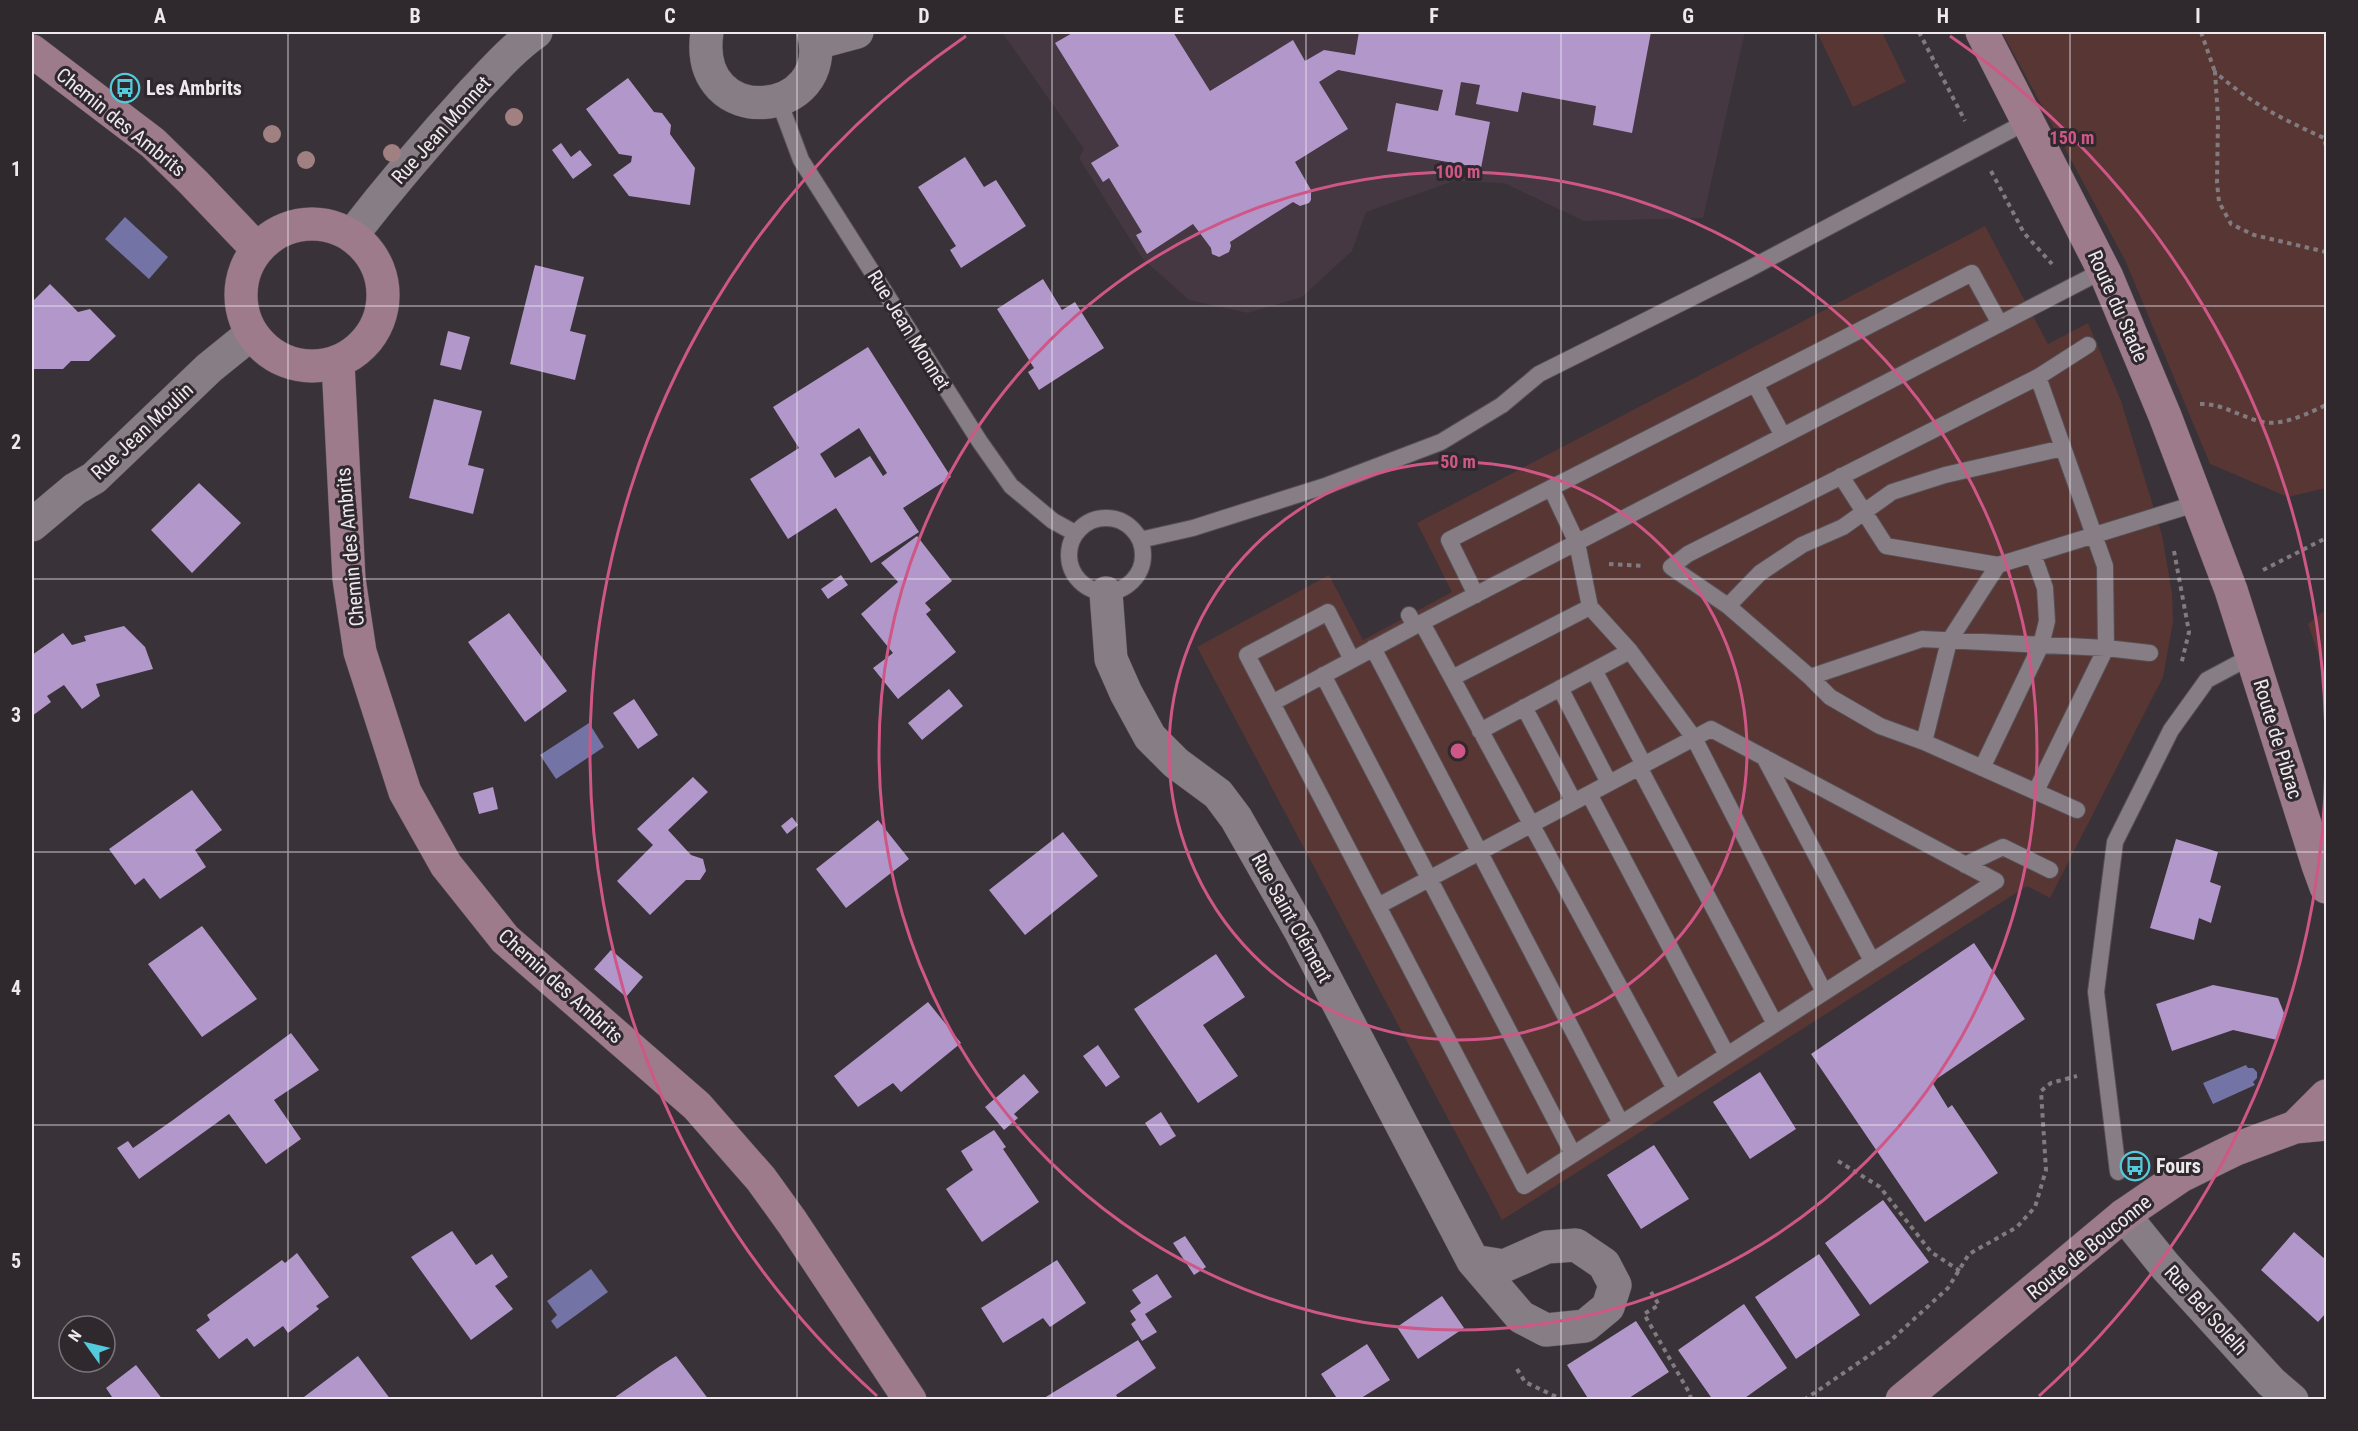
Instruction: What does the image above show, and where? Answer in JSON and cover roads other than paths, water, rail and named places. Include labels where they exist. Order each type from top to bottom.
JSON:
[{"type":"street","name":"Rue Jean Monnet","points":[[352,236],[447,120],[517,46],[536,32]]},
{"type":"street","points":[[706,32],[705,52],[710,72],[722,88],[739,100],[759,104],[779,100],[792,94],[804,84],[816,58],[815,37],[857,32]]},
{"type":"street","name":"Route du Stade","points":[[1982,32],[2104,270],[2165,416],[2231,590]]},
{"type":"street","name":"Chemin des Ambrits","points":[[32,51],[153,143],[256,249]]},
{"type":"street","points":[[313,223],[333,226],[352,236],[369,251],[380,272],[384,294],[380,317],[370,337],[338,363],[309,367],[287,363],[267,351],[251,334],[240,305],[243,275],[256,249],[272,234],[291,225],[313,223]]},
{"type":"street","name":"Rue Jean Moulin","points":[[35,516],[93,478],[210,368],[251,334]]},
{"type":"street","name":"Chemin des Ambrits","points":[[338,363],[349,579],[360,652],[405,792],[446,865],[505,939],[697,1106],[761,1179],[792,1221],[910,1400]]},
{"type":"street","name":"Route de Pibrac","points":[[2231,590],[2326,887]]},
{"type":"street","name":"Rue Saint Clément","points":[[1106,593],[1112,659],[1130,702],[1150,737],[1176,763],[1218,794],[1236,818],[1301,932],[1473,1261]]},
{"type":"street","name":"Route de Bouconne","points":[[1902,1400],[2124,1215],[2181,1176],[2236,1149],[2311,1125],[2326,1096]]},
{"type":"street","name":"Rue Bel Solelh","points":[[2124,1215],[2166,1267],[2271,1382],[2292,1400]]},
{"type":"lane","name":"Rue Jean Monnet","points":[[779,100],[801,160],[980,442],[1011,486],[1053,521],[1075,533]]},
{"type":"lane","points":[[1140,540],[1193,528],[1328,485],[1441,442],[1502,405],[1539,374],[1749,269],[2028,122]]},
{"type":"lane","points":[[1272,703],[1374,648],[1415,621],[1476,595],[2104,270]]},
{"type":"lane","points":[[1476,595],[1449,540],[1972,273],[2000,324]]},
{"type":"lane","points":[[2077,810],[1924,742],[1880,726],[1830,697],[1728,606],[1671,567],[1688,554],[2038,377],[2088,345]]},
{"type":"lane","points":[[2036,791],[2106,648],[2105,566],[2038,377]]},
{"type":"lane","points":[[1755,384],[1783,436]]},
{"type":"lane","points":[[1728,606],[1760,573],[1803,545],[1843,527],[1892,492],[1945,475],[2063,448]]},
{"type":"lane","points":[[1841,477],[1886,546],[1998,565],[2198,503]]},
{"type":"lane","points":[[1551,488],[1577,543],[1590,607],[1630,651],[1694,738],[1824,992]]},
{"type":"lane","points":[[1110,518],[1129,525],[1140,540],[1144,559],[1137,578],[1121,590],[1106,593],[1084,586],[1071,571],[1068,551],[1075,533],[1090,521],[1110,518]]},
{"type":"lane","points":[[1982,768],[2041,645],[2047,621],[2045,588],[2033,554]]},
{"type":"lane","points":[[1924,742],[1949,640],[1998,565]]},
{"type":"lane","points":[[1452,678],[1590,607]]},
{"type":"lane","points":[[1352,660],[1328,612],[1247,656],[1524,1186],[1996,881],[1710,729],[1378,906]]},
{"type":"lane","points":[[1415,621],[1452,678],[1675,1089]]},
{"type":"lane","points":[[1810,677],[1922,639],[2106,648],[2150,653]]},
{"type":"lane","points":[[1374,648],[1621,1123]]},
{"type":"lane","points":[[1480,730],[1630,651]]},
{"type":"lane","points":[[2118,1172],[2096,992],[2115,842],[2171,730],[2201,688],[2207,680],[2252,656]]},
{"type":"lane","points":[[1594,670],[1775,1024]]},
{"type":"lane","points":[[1323,675],[1574,1154]]},
{"type":"lane","points":[[1560,688],[1609,783]]},
{"type":"lane","points":[[1524,707],[1581,798],[1727,1055]]},
{"type":"lane","points":[[1764,757],[1872,962]]},
{"type":"lane","points":[[1965,865],[2003,847],[2050,870]]},
{"type":"water","points":[[125,217],[168,257],[149,279],[105,239]]},
{"type":"water","points":[[589,723],[604,747],[556,779],[540,755]]},
{"type":"water","points":[[2246,1065],[2257,1072],[2257,1078],[2253,1082],[2255,1085],[2213,1104],[2203,1083]]},
{"type":"water","points":[[591,1269],[608,1292],[557,1329],[551,1321],[557,1315],[547,1301]]},
{"type":"place","name":"Les Ambrits","points":[[125,88]]},
{"type":"place","name":"Fours","points":[[2135,1166]]}]
